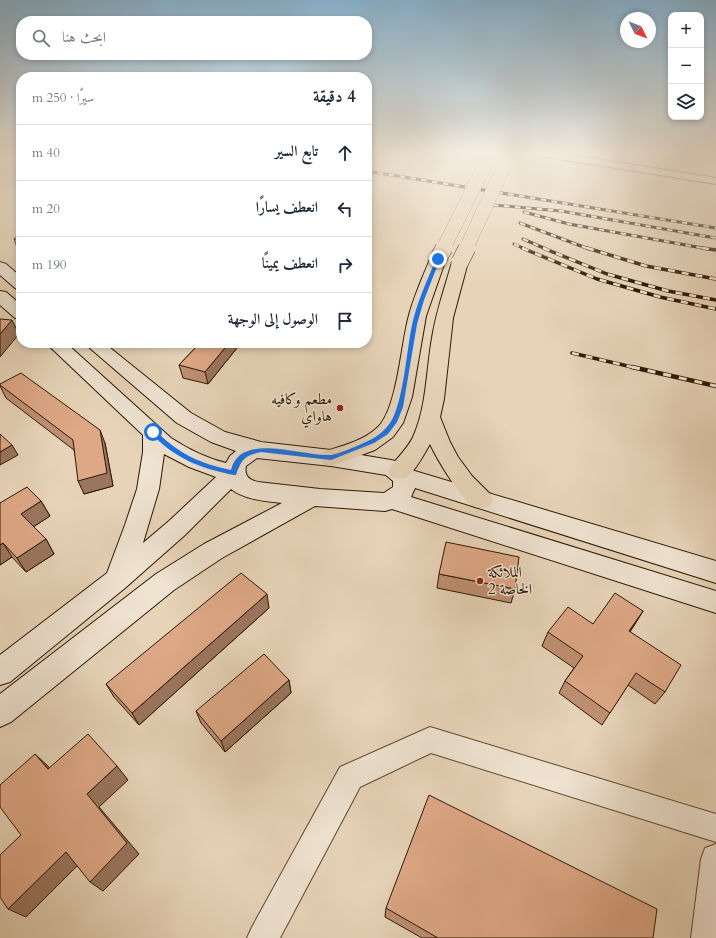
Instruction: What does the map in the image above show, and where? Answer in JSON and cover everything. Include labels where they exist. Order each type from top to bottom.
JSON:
[{"type":"main road","points":[[331,458],[372,442],[386,433],[394,422],[400,407],[415,324],[421,300],[438,259],[469,197]]},
{"type":"main road","points":[[400,473],[418,449],[431,419],[444,318],[460,262],[490,197]]},
{"type":"main road","points":[[431,419],[441,447],[448,460],[469,487],[482,500]]},
{"type":"street","points":[[0,267],[16,280]]},
{"type":"street","points":[[0,296],[16,310]]},
{"type":"street","points":[[61,348],[168,447],[188,459],[213,468],[234,473]]},
{"type":"street","points":[[98,348],[189,421],[218,437],[261,450],[331,458],[382,466],[482,500],[716,572]]},
{"type":"street","points":[[116,580],[143,510],[149,489],[154,462],[153,432]]},
{"type":"street","points":[[261,450],[250,452],[241,458],[236,465],[234,473],[236,481],[252,490],[311,498],[385,502],[393,500],[402,493],[405,484],[400,473]]},
{"type":"street","points":[[0,672],[116,580],[177,528],[234,473]]},
{"type":"street","points":[[0,712],[165,582],[213,551],[311,498]]},
{"type":"street","points":[[393,500],[716,602]]},
{"type":"street","points":[[263,938],[350,777],[430,740],[716,828]]},
{"type":"street","points":[[707,938],[716,859]]},
{"type":"building","points":[[0,319],[12,320],[0,334]]},
{"type":"building","points":[[195,348],[225,348],[205,372],[179,365]]},
{"type":"building","points":[[21,373],[100,430],[107,473],[78,481],[73,440],[0,385]]},
{"type":"building","points":[[0,434],[12,445],[0,452]]},
{"type":"building","points":[[27,487],[41,501],[21,514],[46,539],[17,558],[3,543],[0,545],[0,503]]},
{"type":"building","points":[[446,542],[519,557],[515,589],[439,574]]},
{"type":"building","points":[[241,573],[267,594],[132,713],[106,684]]},
{"type":"building","points":[[615,593],[643,611],[629,631],[681,665],[665,692],[636,673],[610,713],[565,681],[583,656],[548,632],[568,607],[593,624]]},
{"type":"building","points":[[264,654],[289,680],[221,741],[196,711]]},
{"type":"building","points":[[88,734],[117,766],[87,794],[127,843],[90,882],[66,852],[8,909],[0,897],[0,855],[21,835],[0,807],[0,785],[35,754],[48,769]]},
{"type":"building","points":[[429,795],[657,909],[653,938],[438,938],[386,908]]},
{"type":"railway","points":[[525,197],[716,228]]},
{"type":"railway","points":[[493,205],[561,211],[716,238]]},
{"type":"railway","points":[[524,212],[569,224],[704,248]]},
{"type":"railway","points":[[520,223],[589,249]]},
{"type":"railway","points":[[523,239],[546,249]]},
{"type":"railway","points":[[514,244],[525,249]]},
{"type":"railway","points":[[522,248],[597,279],[660,297],[716,309]]},
{"type":"railway","points":[[543,248],[607,274],[668,291],[716,300]]},
{"type":"railway","points":[[587,248],[646,266],[716,279]]},
{"type":"railway","points":[[704,248],[716,250]]},
{"type":"railway","points":[[572,353],[636,368]]},
{"type":"railway","points":[[632,367],[716,386]]},
{"type":"place","name":"مطعم وكافيه هاواي","points":[[340,408]]},
{"type":"place","name":"الملائكة الخاصة 2","points":[[480,581]]},
{"type":"route","points":[[153,432],[177,453],[194,462],[234,473],[236,465],[241,458],[250,452],[261,450],[331,458],[372,442],[386,433],[394,422],[400,407],[410,349],[421,300],[438,259]]}]
